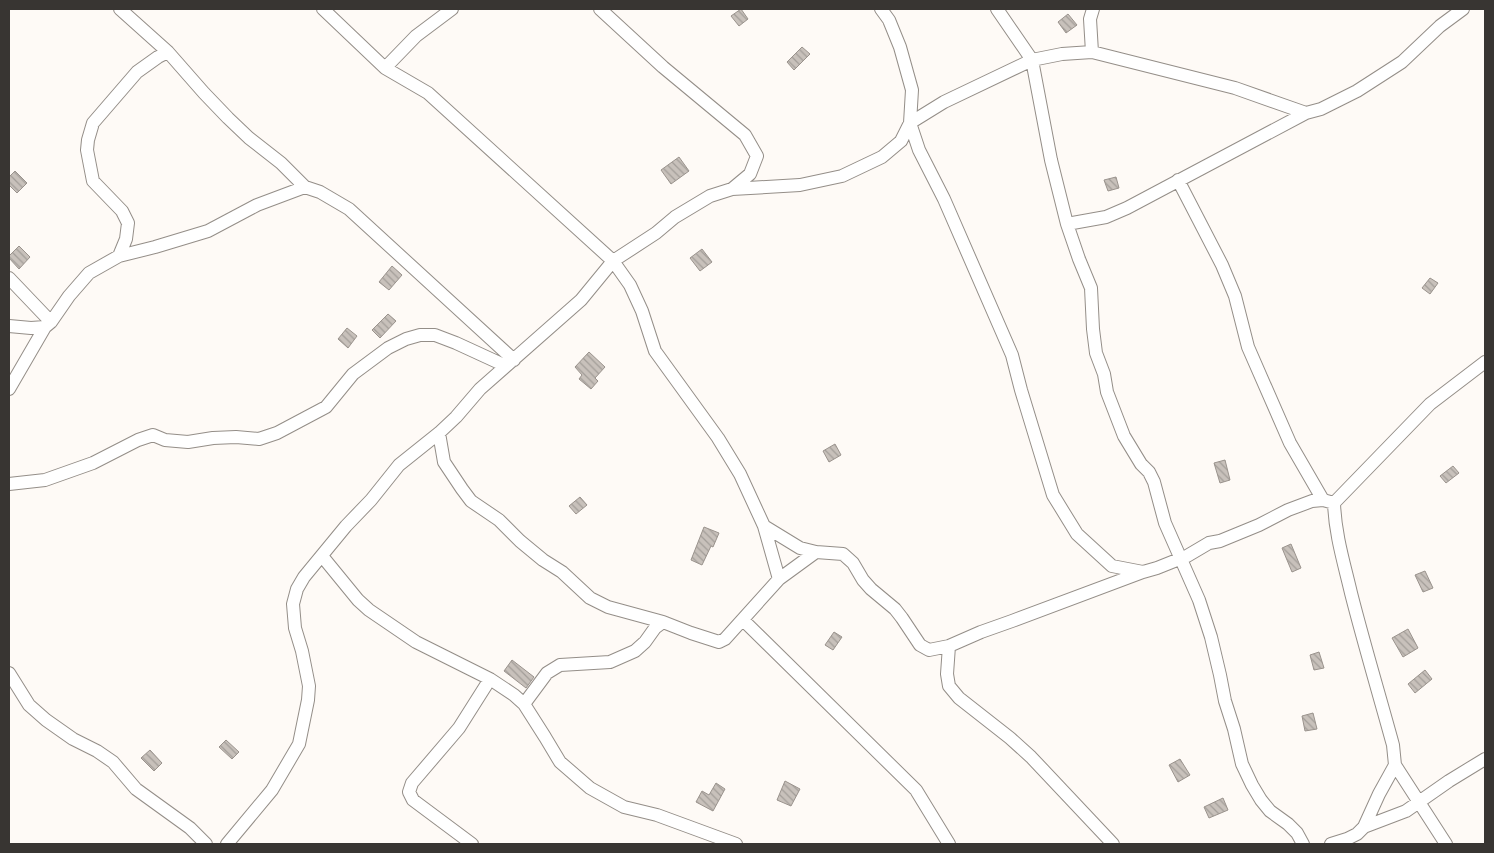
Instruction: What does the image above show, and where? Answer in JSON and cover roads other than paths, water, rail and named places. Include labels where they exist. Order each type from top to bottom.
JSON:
[{"type":"street","points":[[120,9],[168,52],[204,93],[249,138],[281,163],[305,187],[320,192],[349,208],[510,362]]},
{"type":"street","points":[[323,9],[385,68],[428,93],[614,261],[630,285],[642,311],[655,351],[718,438],[740,474],[764,526],[779,579]]},
{"type":"street","points":[[385,68],[416,36],[452,9]]},
{"type":"street","points":[[600,9],[663,67],[745,135],[757,156],[750,174],[732,189]]},
{"type":"street","points":[[227,844],[272,790],[299,744],[308,700],[308,686],[302,651],[295,628],[293,604],[296,589],[304,577],[399,465],[439,433],[480,389],[581,300],[614,261],[682,213],[710,196],[732,189],[800,185],[842,176],[882,157],[901,142],[910,123],[912,90],[900,48],[889,20],[881,9]]},
{"type":"street","points":[[997,9],[1032,60],[1051,160],[1067,224],[1091,288],[1096,353],[1104,374],[1107,392],[1124,436],[1154,482],[1165,523],[1199,600],[1211,637],[1225,701],[1242,764],[1261,800],[1270,811],[1297,833],[1303,844]]},
{"type":"street","points":[[1092,52],[1090,19],[1093,9]]},
{"type":"street","points":[[1067,224],[1106,217],[1126,208],[1306,113],[1321,109],[1357,91],[1402,62],[1440,26],[1463,9]]},
{"type":"street","points":[[119,256],[126,239],[128,223],[122,212],[93,181],[87,150],[88,140],[93,123],[137,72],[168,52]]},
{"type":"street","points":[[910,123],[944,102],[1032,60],[1062,54],[1092,52],[1234,88],[1306,113]]},
{"type":"street","points":[[910,123],[919,150],[944,199],[1012,355],[1053,495],[1077,534],[1100,556],[1112,566],[1143,572]]},
{"type":"street","points":[[1178,180],[1222,265],[1235,296],[1248,348],[1290,443],[1328,502],[1393,745],[1395,765],[1446,844]]},
{"type":"street","points":[[9,389],[48,325],[69,296],[90,273],[119,256],[208,231],[257,205],[305,187]]},
{"type":"street","points":[[9,278],[48,325]]},
{"type":"street","points":[[9,326],[31,328],[48,325]]},
{"type":"street","points":[[9,484],[44,480],[93,463],[138,440],[153,435],[165,440],[188,442],[228,438],[259,439],[277,433],[326,407],[353,374],[388,348],[406,339],[420,335],[435,335],[510,362]]},
{"type":"street","points":[[764,526],[800,548],[816,552],[843,554],[854,563],[863,580],[871,589],[895,609],[920,645],[930,650],[949,646],[981,632],[1187,556],[1209,544],[1258,525],[1288,510],[1312,501],[1328,502],[1430,404],[1485,362]]},
{"type":"street","points":[[439,433],[444,462],[471,501],[499,520],[520,540],[562,572],[590,598],[608,607],[662,622],[720,642],[743,620],[779,579],[816,552]]},
{"type":"street","points":[[322,556],[358,600],[369,610],[416,642],[490,679],[514,695],[524,704],[560,762],[590,788],[624,807],[657,815],[736,844]]},
{"type":"street","points":[[743,620],[916,790],[949,844]]},
{"type":"street","points":[[524,704],[547,673],[560,665],[610,662],[635,651],[662,622]]},
{"type":"street","points":[[949,646],[946,674],[949,686],[959,698],[1031,757],[1113,844]]},
{"type":"street","points":[[9,673],[29,705],[46,720],[73,739],[113,762],[136,789],[190,828],[206,844]]},
{"type":"street","points":[[472,844],[413,800],[409,792],[412,783],[459,728],[490,679]]},
{"type":"street","points":[[1364,827],[1406,810],[1485,759]]},
{"type":"street","points":[[1331,844],[1357,834],[1364,827],[1395,765]]}]
